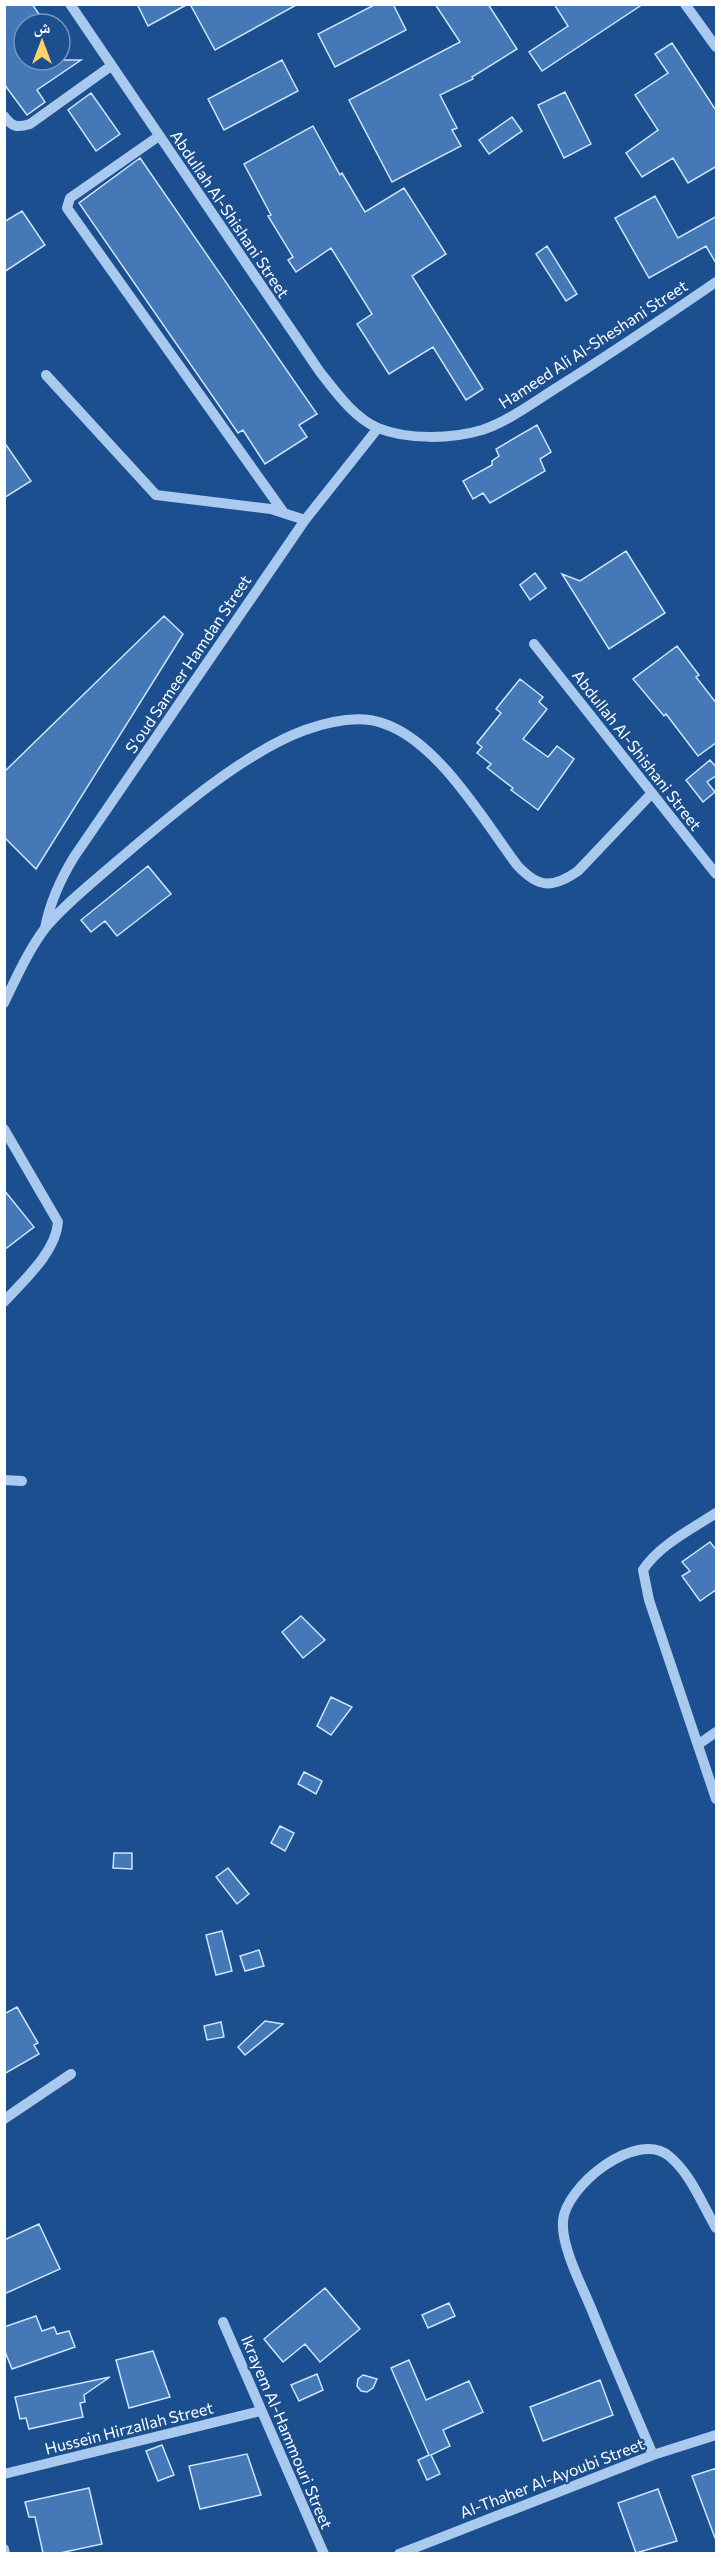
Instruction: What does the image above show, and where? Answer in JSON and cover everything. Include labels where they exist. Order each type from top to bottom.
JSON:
[{"type":"street","name":"Abdullah Al-Shishani Street","points":[[70,4],[320,372],[358,415],[378,428]]},
{"type":"street","points":[[685,4],[717,47]]},
{"type":"street","points":[[4,116],[13,126],[19,128],[30,124],[111,66]]},
{"type":"street","points":[[159,136],[70,198],[67,208],[284,513]]},
{"type":"street","name":"Hameed Ali Al-Sheshani Street","points":[[378,428],[407,435],[464,434],[513,416],[717,282]]},
{"type":"street","points":[[46,375],[156,495],[271,509],[305,520]]},
{"type":"street","name":"S'oud Sameer Hamdan Street","points":[[45,929],[49,909],[59,883],[74,857],[305,520],[378,428]]},
{"type":"street","name":"Abdullah Al-Shishani Street","points":[[534,644],[717,874]]},
{"type":"street","name":"S'oud Sameer Hamdan Street","points":[[4,1003],[45,929],[61,911],[140,842],[222,778],[268,748],[303,731],[351,719],[385,723],[429,752],[453,778],[517,865],[527,876],[541,884],[564,881],[578,872],[652,793]]},
{"type":"street","points":[[4,1129],[58,1222],[53,1241],[4,1302]]},
{"type":"street","points":[[4,1480],[22,1481]]},
{"type":"street","points":[[717,1513],[649,1560],[643,1570],[644,1581],[717,1799]]},
{"type":"street","points":[[699,1744],[717,1732]]},
{"type":"street","points":[[4,2119],[71,2074]]},
{"type":"street","points":[[653,2455],[573,2266],[562,2222],[566,2204],[583,2184],[612,2160],[632,2150],[650,2149],[668,2154],[686,2174],[717,2228]]},
{"type":"street","name":"Ikrayem Al-Hammouri Street","points":[[223,2322],[324,2553]]},
{"type":"street","name":"Hussein Hirzallah Street","points":[[4,2474],[261,2411]]},
{"type":"street","name":"Al-Thaher Al-Ayoubi Street","points":[[399,2553],[653,2455],[717,2435]]},
{"type":"building","points":[[4,4],[32,4],[38,12],[12,12],[12,72],[63,72],[37,90],[45,102],[27,115],[4,84]]},
{"type":"building","points":[[137,4],[188,4],[148,26]]},
{"type":"building","points":[[190,4],[298,4],[215,50]]},
{"type":"building","points":[[376,4],[393,4],[406,30],[335,67],[318,34]]},
{"type":"building","points":[[435,4],[488,4],[517,49],[472,77],[473,79],[440,95],[457,128],[452,130],[461,146],[392,182],[349,100],[460,42]]},
{"type":"building","points":[[554,4],[643,4],[542,71],[529,52],[568,26]]},
{"type":"building","points":[[672,43],[717,112],[717,166],[688,183],[673,158],[642,177],[626,153],[658,130],[635,95],[668,73],[655,54]]},
{"type":"building","points":[[72,60],[81,60],[72,66]]},
{"type":"building","points":[[282,60],[298,91],[224,130],[208,99]]},
{"type":"building","points":[[565,92],[591,144],[564,158],[538,105]]},
{"type":"building","points":[[91,93],[120,134],[96,151],[68,110]]},
{"type":"building","points":[[512,117],[522,131],[489,154],[479,140]]},
{"type":"building","points":[[313,126],[340,175],[342,173],[365,212],[404,188],[446,254],[412,276],[483,389],[466,400],[433,347],[389,374],[357,324],[372,314],[331,248],[296,272],[288,260],[293,257],[268,216],[271,215],[244,164]]},
{"type":"building","points":[[140,158],[317,414],[299,425],[307,437],[265,464],[243,430],[238,433],[79,203]]},
{"type":"building","points":[[655,196],[678,238],[717,216],[717,265],[706,246],[649,278],[615,218]]},
{"type":"building","points":[[22,211],[45,245],[4,272],[4,222]]},
{"type":"building","points":[[547,246],[577,294],[566,301],[536,254]]},
{"type":"building","points":[[537,425],[551,452],[540,459],[545,471],[490,503],[483,493],[473,499],[463,481],[492,465],[492,461],[499,456],[496,449]]},
{"type":"building","points":[[4,442],[31,481],[4,498]]},
{"type":"building","points":[[626,551],[665,613],[609,649],[562,574],[580,581]]},
{"type":"building","points":[[535,573],[546,588],[530,600],[520,585]]},
{"type":"building","points":[[164,616],[183,634],[36,869],[4,837],[4,772]]},
{"type":"building","points":[[677,646],[699,675],[696,677],[717,704],[717,742],[698,756],[666,714],[664,716],[633,679]]},
{"type":"building","points":[[520,679],[543,697],[539,702],[547,709],[523,739],[548,757],[557,746],[574,759],[538,810],[487,768],[491,764],[477,753],[482,747],[477,743],[501,713],[496,709]]},
{"type":"building","points":[[710,760],[717,768],[717,775],[707,782],[715,792],[703,802],[686,780]]},
{"type":"building","points":[[148,866],[171,894],[117,936],[105,921],[91,932],[81,920]]},
{"type":"building","points":[[4,1190],[34,1227],[4,1250]]},
{"type":"building","points":[[710,1542],[717,1551],[717,1589],[700,1601],[682,1576],[690,1571],[682,1562]]},
{"type":"building","points":[[301,1616],[325,1640],[303,1658],[282,1632]]},
{"type":"building","points":[[331,1697],[352,1707],[331,1735],[317,1726]]},
{"type":"building","points":[[304,1772],[322,1781],[316,1794],[298,1784]]},
{"type":"building","points":[[280,1826],[294,1833],[285,1851],[271,1843]]},
{"type":"building","points":[[114,1853],[132,1853],[132,1869],[113,1868]]},
{"type":"building","points":[[228,1868],[249,1894],[237,1904],[216,1877]]},
{"type":"building","points":[[222,1931],[232,1971],[216,1975],[206,1935]]},
{"type":"building","points":[[259,1950],[264,1966],[245,1971],[240,1956]]},
{"type":"building","points":[[17,2007],[38,2043],[34,2045],[39,2054],[4,2074],[4,2014]]},
{"type":"building","points":[[265,2021],[283,2024],[245,2055],[238,2047]]},
{"type":"building","points":[[221,2022],[224,2037],[207,2040],[204,2026]]},
{"type":"building","points":[[39,2224],[60,2269],[4,2294],[4,2240]]},
{"type":"building","points":[[325,2288],[360,2329],[320,2362],[305,2344],[283,2362],[264,2339]]},
{"type":"building","points":[[449,2303],[455,2316],[428,2328],[422,2315]]},
{"type":"building","points":[[36,2316],[42,2331],[54,2327],[57,2334],[69,2331],[75,2347],[12,2369],[4,2349],[4,2327]]},
{"type":"building","points":[[153,2351],[170,2397],[129,2408],[116,2360]]},
{"type":"building","points":[[409,2360],[426,2400],[469,2381],[483,2412],[443,2430],[450,2446],[431,2455],[440,2474],[427,2480],[418,2460],[429,2455],[391,2368]]},
{"type":"building","points":[[317,2374],[323,2390],[299,2401],[291,2385]]},
{"type":"building","points":[[363,2375],[377,2379],[373,2388],[367,2392],[361,2391],[357,2386],[358,2379]]},
{"type":"building","points":[[110,2377],[84,2395],[85,2402],[80,2403],[83,2417],[29,2429],[26,2418],[20,2419],[15,2397]]},
{"type":"building","points":[[600,2380],[613,2415],[543,2441],[530,2407]]},
{"type":"building","points":[[162,2445],[174,2475],[158,2481],[146,2451]]},
{"type":"building","points":[[247,2454],[261,2495],[200,2509],[189,2466]]},
{"type":"building","points":[[717,2468],[717,2538],[715,2538],[692,2476]]},
{"type":"building","points":[[89,2488],[102,2544],[60,2553],[43,2553],[35,2517],[29,2517],[25,2502]]},
{"type":"building","points":[[658,2489],[677,2541],[636,2553],[618,2503]]}]
